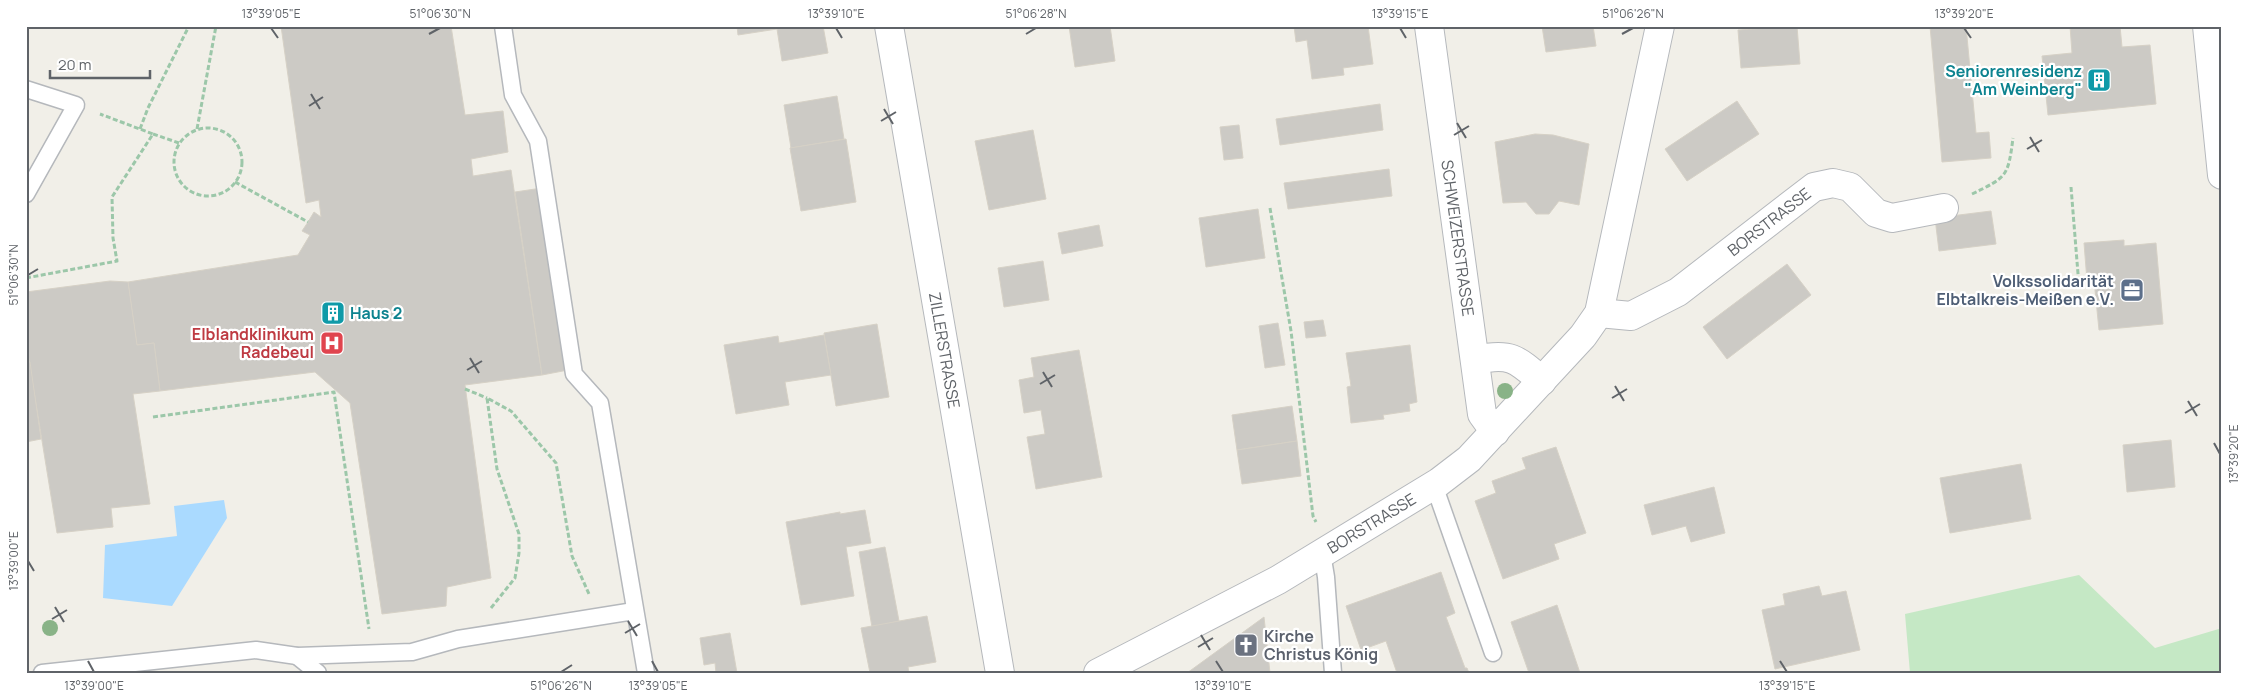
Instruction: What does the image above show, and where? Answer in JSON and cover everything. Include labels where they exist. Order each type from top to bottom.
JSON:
[{"type":"street","name":"ZILLERSTRASSE","points":[[889,26],[1000,673]]},
{"type":"street","name":"SCHWEIZERSTRASSE","points":[[1429,26],[1482,414],[1495,432]]},
{"type":"street","name":"BORSTRASSE","points":[[1098,673],[1278,580],[1434,485],[1469,459],[1583,336],[1599,313],[1660,26]]},
{"type":"street","points":[[2207,26],[2222,175]]},
{"type":"street","name":"BORSTRASSE","points":[[1599,313],[1631,316],[1678,292],[1814,188],[1833,183],[1850,187],[1876,213],[1892,218],[1944,208]]},
{"type":"street","points":[[1476,360],[1492,356],[1505,356],[1520,362],[1542,381]]},
{"type":"lane","points":[[503,26],[513,95],[538,140],[574,374],[600,403],[646,673]]},
{"type":"lane","points":[[26,89],[76,105],[26,194]]},
{"type":"lane","points":[[1434,485],[1493,653]]},
{"type":"lane","points":[[1325,550],[1333,672]]},
{"type":"lane","points":[[42,673],[114,669],[256,650],[297,656],[412,652],[458,640],[634,611]]},
{"type":"lane","points":[[297,656],[318,673]]},
{"type":"path","points":[[140,129],[148,108],[189,26]]},
{"type":"path","points":[[197,129],[216,26]]},
{"type":"path","points":[[76,105],[179,143]]},
{"type":"path","points":[[212,127],[223,131],[232,138],[239,148],[242,159],[241,171],[236,182],[220,194],[208,196],[196,194],[183,185],[176,175],[174,154],[179,143],[186,135],[197,129],[212,127]]},
{"type":"path","points":[[26,278],[117,261],[113,238],[112,197],[153,134]]},
{"type":"path","points":[[1944,208],[1995,183],[2009,169],[2013,138]]},
{"type":"path","points":[[236,182],[308,222]]},
{"type":"path","points":[[2070,187],[2078,286]]},
{"type":"path","points":[[1270,208],[1290,332],[1313,516],[1325,550]]},
{"type":"path","points":[[466,389],[511,411],[556,463],[572,556],[598,617]]},
{"type":"path","points":[[153,417],[334,392],[372,653]]},
{"type":"path","points":[[458,640],[494,604],[515,578],[519,553],[519,534],[496,469],[487,398]]},
{"type":"green space","points":[[2079,575],[2155,648],[2222,628],[2222,673],[1910,673],[1905,614]]},
{"type":"water","points":[[224,500],[227,518],[172,606],[103,598],[105,545],[177,536],[174,506]]},
{"type":"building","name":"Haus 2","points":[[281,26],[451,26],[465,115],[503,111],[508,152],[471,159],[473,176],[511,170],[542,375],[465,385],[491,578],[447,587],[446,606],[382,614],[350,403],[315,372],[160,391],[154,343],[137,345],[128,282],[298,255],[310,235],[302,231],[314,212],[321,217],[319,200],[306,203]]},
{"type":"building","points":[[737,26],[823,26],[828,53],[782,61],[777,29],[738,35]]},
{"type":"building","points":[[1069,26],[1110,26],[1115,61],[1075,67]]},
{"type":"building","points":[[1294,26],[1368,26],[1373,64],[1343,68],[1344,75],[1312,79],[1307,40],[1296,42]]},
{"type":"building","points":[[1542,26],[1593,26],[1596,46],[1546,52]]},
{"type":"building","points":[[1748,26],[1798,26],[1748,30]]},
{"type":"building","points":[[1797,26],[1800,64],[1741,68],[1738,30]]},
{"type":"building","points":[[1930,26],[1966,26],[1976,133],[1989,132],[1991,158],[1942,162]]},
{"type":"building","name":"Seniorenresidenz \"Am Weinberg\"","points":[[2070,26],[2120,26],[2122,47],[2150,45],[2156,104],[2048,115],[2042,56],[2072,53]]},
{"type":"building","points":[[837,96],[844,139],[791,148],[784,105]]},
{"type":"building","points":[[1737,101],[1759,134],[1687,181],[1665,149]]},
{"type":"building","points":[[1380,104],[1383,130],[1280,145],[1276,119]]},
{"type":"building","points":[[1239,125],[1243,158],[1224,160],[1220,127]]},
{"type":"building","points":[[1033,130],[1046,199],[989,210],[975,141]]},
{"type":"building","points":[[1535,134],[1553,135],[1589,144],[1579,205],[1559,201],[1549,214],[1536,214],[1526,202],[1503,203],[1495,142]]},
{"type":"building","points":[[846,139],[856,202],[801,211],[790,148]]},
{"type":"building","points":[[1389,169],[1392,196],[1288,209],[1284,183]]},
{"type":"building","points":[[542,188],[568,370],[542,375],[515,192]]},
{"type":"building","points":[[1258,209],[1265,258],[1206,267],[1199,218]]},
{"type":"building","points":[[1991,211],[1996,244],[1939,251],[1935,218]]},
{"type":"building","points":[[1099,225],[1103,246],[1062,254],[1058,233]]},
{"type":"building","points":[[2124,240],[2124,246],[2156,243],[2163,324],[2099,330],[2094,280],[2087,281],[2084,243]]},
{"type":"building","points":[[1043,261],[1049,300],[1004,307],[998,268]]},
{"type":"building","points":[[1787,264],[1811,295],[1727,359],[1703,327]]},
{"type":"building","points":[[110,281],[128,282],[137,345],[154,343],[160,391],[133,394],[150,504],[111,508],[113,527],[57,533],[26,342],[26,292]]},
{"type":"building","points":[[1323,320],[1326,336],[1306,338],[1304,322]]},
{"type":"building","points":[[1278,323],[1285,365],[1265,368],[1259,326]]},
{"type":"building","points":[[877,324],[889,397],[836,406],[824,333]]},
{"type":"building","points":[[824,335],[831,375],[785,382],[789,405],[736,414],[724,345],[778,336],[779,343]]},
{"type":"building","points":[[1410,345],[1417,402],[1409,404],[1410,411],[1383,415],[1384,419],[1351,423],[1347,387],[1351,386],[1346,353]]},
{"type":"building","points":[[1079,350],[1102,477],[1036,489],[1027,437],[1045,434],[1041,410],[1024,413],[1019,380],[1034,377],[1031,358]]},
{"type":"building","points":[[30,362],[41,439],[26,442],[26,363]]},
{"type":"building","points":[[1292,406],[1297,441],[1237,450],[1232,415]]},
{"type":"building","points":[[2171,440],[2175,487],[2127,492],[2123,445]]},
{"type":"building","points":[[1297,441],[1301,476],[1242,484],[1237,450]]},
{"type":"building","points":[[1556,447],[1586,533],[1554,544],[1559,559],[1503,579],[1475,501],[1496,493],[1492,481],[1526,469],[1522,458]]},
{"type":"building","points":[[2021,464],[2031,519],[1950,533],[1940,478]]},
{"type":"building","points":[[1714,487],[1725,533],[1691,542],[1686,526],[1652,535],[1644,505]]},
{"type":"building","points":[[865,510],[871,543],[846,547],[854,596],[801,605],[786,522],[840,512],[840,514]]},
{"type":"building","points":[[885,547],[899,621],[872,627],[859,552]]},
{"type":"building","points":[[1441,572],[1455,613],[1446,617],[1465,668],[1467,668],[1469,673],[1397,673],[1386,641],[1361,650],[1346,606]]},
{"type":"building","points":[[1819,586],[1822,596],[1846,591],[1860,650],[1775,669],[1762,610],[1785,605],[1783,594]]},
{"type":"building","points":[[1557,605],[1580,673],[1529,673],[1511,622]]},
{"type":"building","points":[[927,616],[936,662],[908,667],[909,673],[870,673],[861,628]]},
{"type":"building","name":"Kirche Christus König","points":[[1264,617],[1270,673],[1187,673]]},
{"type":"building","points":[[730,633],[737,673],[716,673],[715,663],[704,665],[700,638]]},
{"type":"place","name":"Seniorenresidenz \"Am Weinberg\"","points":[[2099,80]]},
{"type":"place","name":"Volkssolidarität Elbtalkreis-Meißen e.V.","points":[[2132,290]]},
{"type":"place","name":"Haus 2","points":[[333,313]]},
{"type":"place","name":"Elblandklinikum Radebeul","points":[[332,343]]},
{"type":"place","name":"Kirche Christus König","points":[[1246,645]]}]
